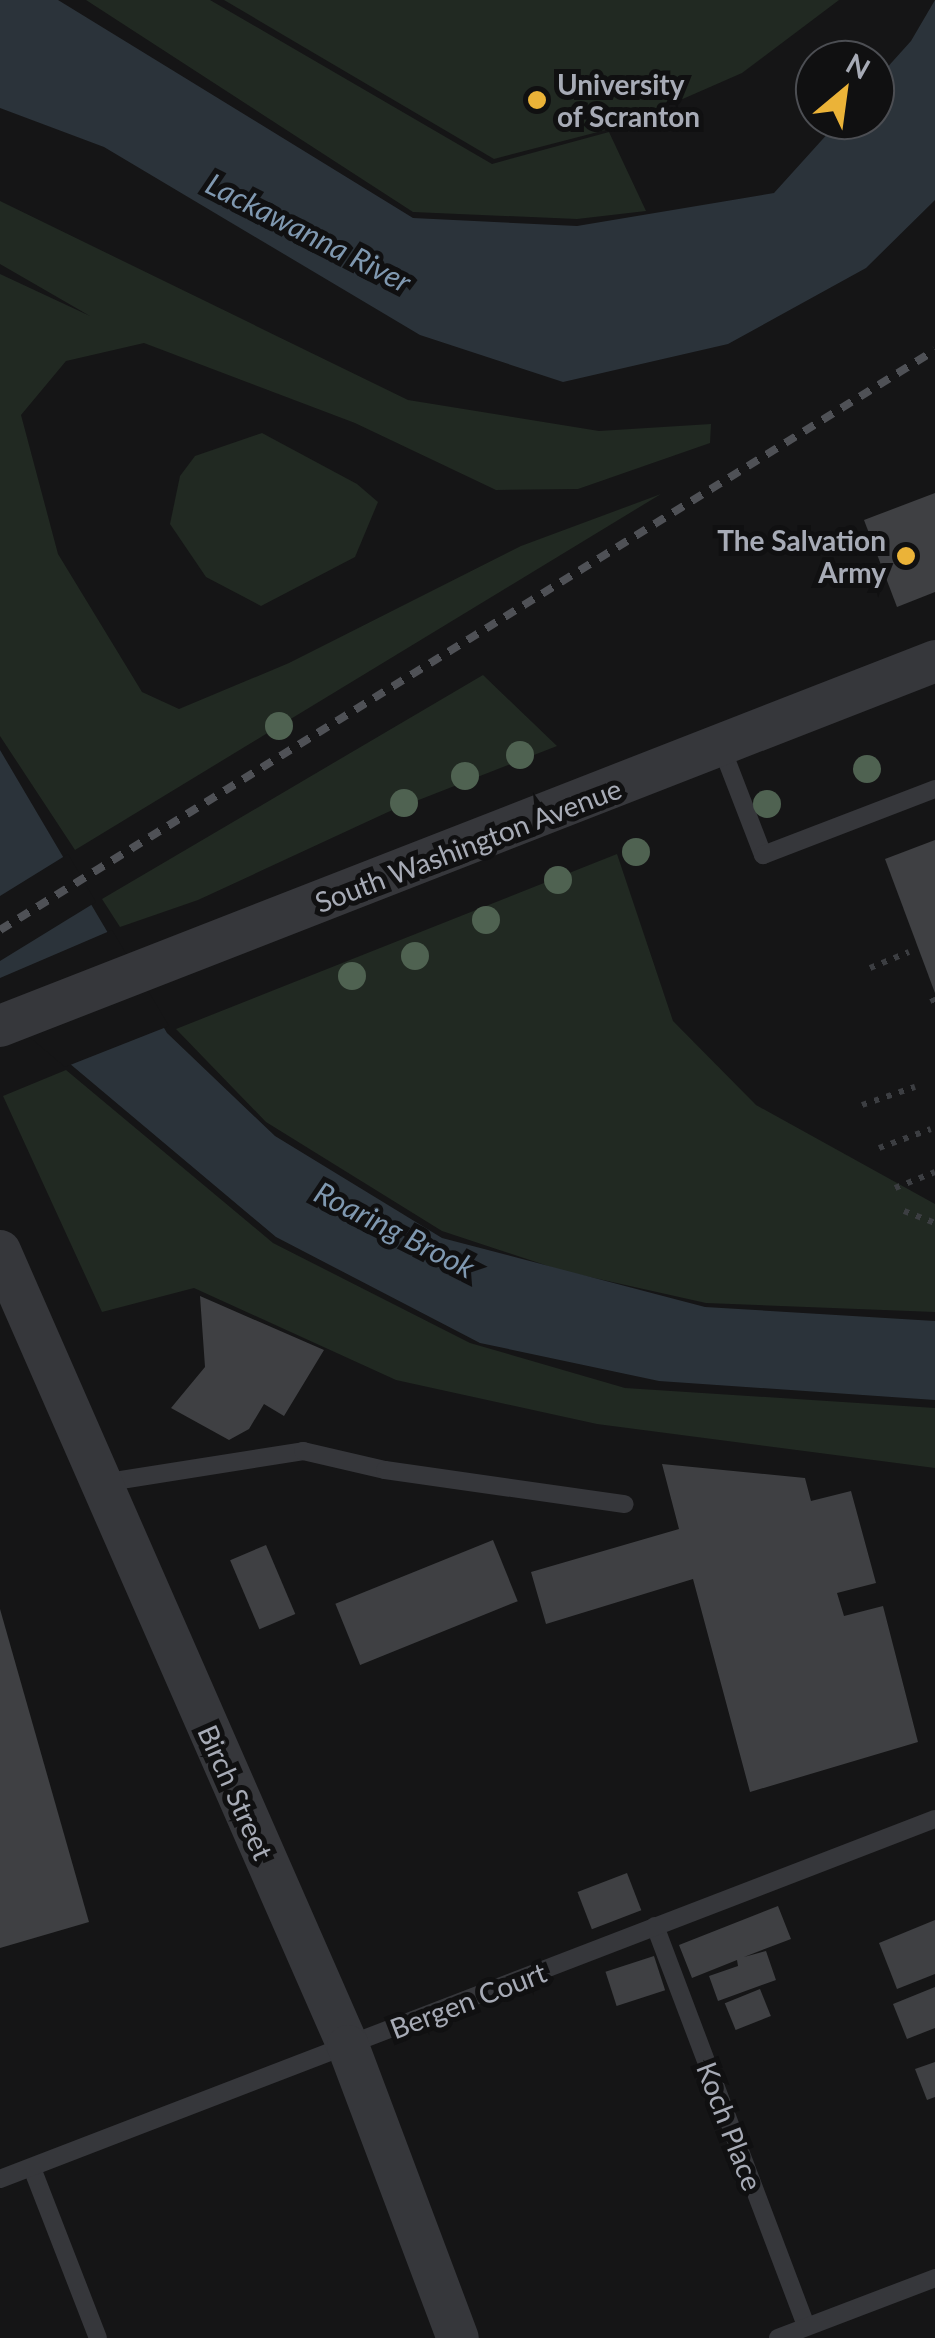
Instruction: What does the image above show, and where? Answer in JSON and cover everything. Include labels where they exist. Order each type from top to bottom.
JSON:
[{"type":"street","name":"South Washington Avenue","points":[[0,1026],[935,661]]},
{"type":"street","name":"Birch Street","points":[[0,1252],[348,2046],[458,2338]]},
{"type":"lane","points":[[721,746],[763,854],[935,789]]},
{"type":"lane","points":[[102,1484],[303,1451],[384,1470],[625,1504]]},
{"type":"lane","name":"Bergen Court","points":[[0,2179],[935,1820]]},
{"type":"lane","name":"Koch Place","points":[[655,1926],[806,2326]]},
{"type":"lane","points":[[32,2168],[98,2338]]},
{"type":"lane","points":[[778,2338],[935,2278]]},
{"type":"path","points":[[870,968],[909,952]]},
{"type":"path","points":[[862,1105],[915,1087]]},
{"type":"path","points":[[879,1148],[930,1129]]},
{"type":"path","points":[[894,1188],[935,1172]]},
{"type":"path","points":[[904,1211],[935,1222]]},
{"type":"shaded area","points":[[86,0],[210,0],[492,164],[609,132],[646,211],[577,219],[413,212]]},
{"type":"shaded area","name":"University of Scranton","points":[[224,0],[839,0],[742,73],[621,126],[494,159]]},
{"type":"shaded area","points":[[0,201],[408,400],[599,431],[711,424],[710,443],[578,489],[496,490],[355,423],[144,343],[66,361],[21,415],[58,554],[142,692],[179,709],[289,663],[521,546],[661,494],[75,850],[0,736],[0,274],[90,316],[0,264]]},
{"type":"shaded area","points":[[262,433],[357,484],[378,502],[355,557],[261,606],[206,577],[170,524],[180,476],[195,456]]},
{"type":"shaded area","points":[[483,675],[557,746],[388,812],[198,900],[120,927],[102,899]]},
{"type":"shaded area","points":[[617,854],[673,1021],[756,1105],[935,1204],[935,1312],[706,1303],[563,1271],[442,1231],[266,1122],[176,1029]]},
{"type":"shaded area","points":[[66,1070],[273,1243],[470,1343],[625,1388],[935,1408],[935,1468],[597,1424],[396,1380],[194,1288],[102,1312],[3,1096]]},
{"type":"water","name":"Lackawanna River","points":[[0,0],[58,0],[413,218],[577,226],[774,193],[822,140],[895,140],[895,59],[911,41],[935,0],[935,200],[866,268],[728,344],[563,382],[420,335],[104,147],[0,108]]},
{"type":"water","name":"Roaring Brook","points":[[0,750],[167,1033],[275,1136],[442,1238],[705,1307],[935,1321],[935,1400],[659,1381],[480,1343],[276,1237],[0,1005]]},
{"type":"pier","points":[[68,854],[96,902],[0,961],[0,896]]},
{"type":"pier","points":[[112,930],[169,1026],[65,1067],[0,1012],[0,978]]},
{"type":"building","name":"The Salvation Army","points":[[935,493],[935,592],[897,607],[864,520]]},
{"type":"building","points":[[935,840],[935,993],[885,859]]},
{"type":"building","points":[[200,1296],[324,1350],[284,1416],[264,1404],[249,1429],[229,1440],[171,1408],[205,1367]]},
{"type":"building","points":[[662,1464],[805,1478],[811,1501],[851,1491],[876,1583],[837,1593],[844,1616],[883,1606],[918,1742],[750,1792],[693,1579],[546,1624],[531,1572],[679,1529]]},
{"type":"building","points":[[493,1540],[518,1601],[360,1665],[335,1604]]},
{"type":"building","points":[[266,1545],[295,1614],[259,1629],[230,1560]]},
{"type":"building","points":[[0,1609],[89,1922],[0,1948]]},
{"type":"building","points":[[627,1873],[641,1910],[592,1929],[578,1892]]},
{"type":"building","points":[[778,1906],[791,1939],[744,1957],[766,1951],[776,1980],[718,2001],[709,1976],[738,1966],[737,1960],[692,1978],[679,1945]]},
{"type":"building","points":[[935,1920],[935,1974],[897,1989],[879,1943]]},
{"type":"building","points":[[654,1956],[665,1990],[617,2006],[605,1972]]},
{"type":"building","points":[[935,1987],[935,2028],[907,2039],[893,2004]]},
{"type":"building","points":[[760,1989],[771,2016],[736,2030],[725,2003]]},
{"type":"building","points":[[935,2062],[935,2097],[927,2100],[915,2069]]},
{"type":"railway","points":[[0,930],[935,350]]},
{"type":"place","name":"University of Scranton","points":[[537,100]]},
{"type":"place","name":"The Salvation Army","points":[[906,556]]}]
